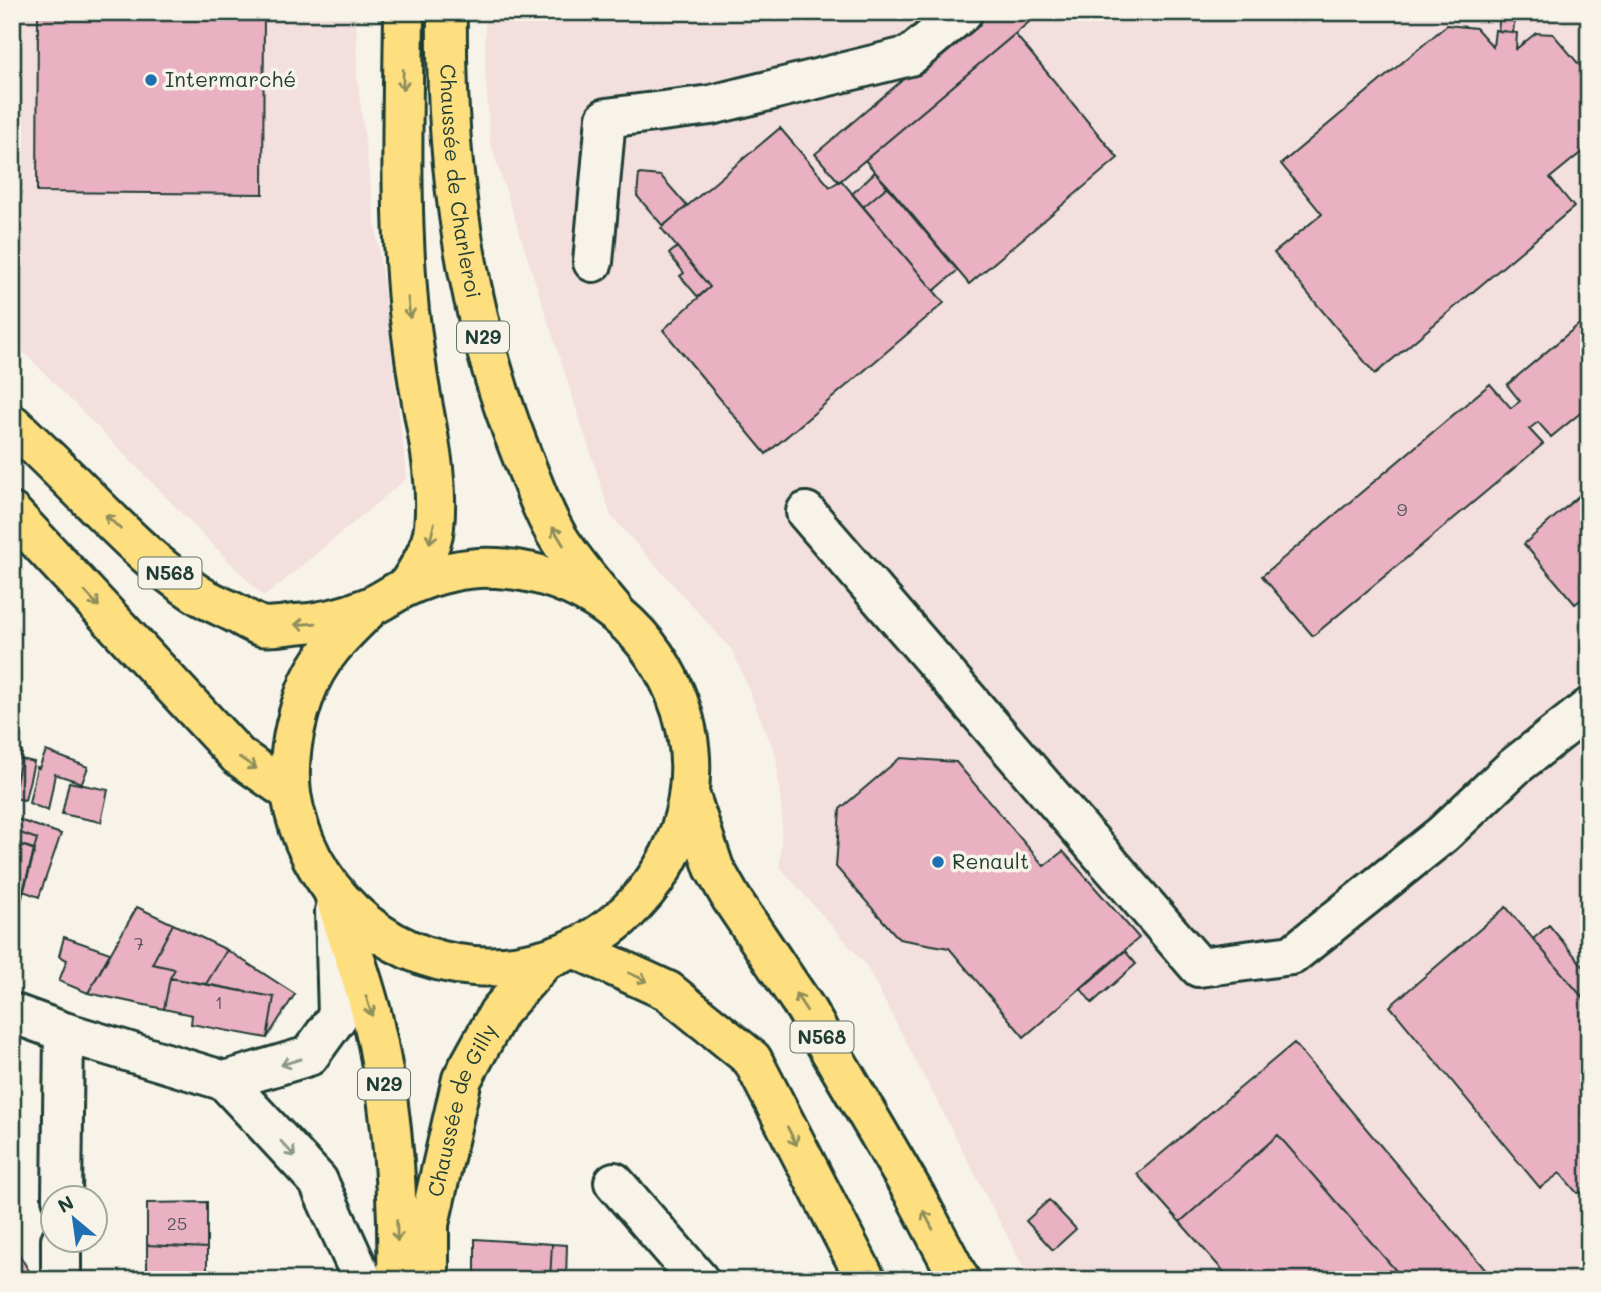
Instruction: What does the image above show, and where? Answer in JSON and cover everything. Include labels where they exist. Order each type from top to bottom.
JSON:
[{"type":"main road","points":[[404,12],[402,137],[405,265],[436,497],[434,531],[423,560],[408,585]]},
{"type":"main road","name":"Chaussée de Charleroi","points":[[447,12],[450,136],[459,223],[477,315],[513,432],[557,537],[614,610]]},
{"type":"main road","name":"N568","points":[[12,424],[142,550],[195,593],[262,626],[318,623],[371,607]]},
{"type":"main road","points":[[17,521],[238,756],[291,793]]},
{"type":"main road","points":[[493,567],[536,572],[577,587],[614,610],[650,646],[676,692],[689,741],[689,793],[677,842],[653,886],[618,922],[560,955],[499,968],[452,965],[408,950],[367,926],[334,894],[305,846],[291,793],[292,739],[306,689],[333,643],[371,607],[408,585],[450,571],[493,567]]},
{"type":"main road","name":"N568","points":[[689,793],[714,868],[805,1008],[916,1197],[960,1280]]},
{"type":"main road","name":"Chaussée de Gilly","points":[[334,894],[372,1015],[391,1121],[398,1236],[397,1280]]},
{"type":"main road","points":[[560,955],[668,991],[752,1059],[866,1280]]},
{"type":"main road","name":"Chaussée de Gilly","points":[[429,1280],[429,1224],[462,1079],[499,1012],[560,955]]},
{"type":"street","points":[[593,262],[606,118],[711,105],[911,56],[962,12]]},
{"type":"street","points":[[806,512],[1199,967],[1292,955],[1443,834],[1514,767],[1589,708]]},
{"type":"street","points":[[225,1082],[309,1056],[338,1016],[334,894]]},
{"type":"street","points":[[12,1013],[225,1082],[318,1181],[363,1280]]},
{"type":"street","points":[[62,1184],[64,1032]]},
{"type":"street","points":[[614,1182],[699,1280]]},
{"type":"street","points":[[61,1254],[61,1280]]},
{"type":"shaded area","points":[[12,12],[356,12],[357,77],[407,478],[264,597],[12,340]]},
{"type":"shaded area","points":[[485,12],[1589,12],[1589,1280],[1030,1280],[866,965],[780,867],[782,816],[776,756],[733,651],[611,516],[490,142],[485,67]]},
{"type":"building","points":[[38,12],[264,12],[263,194],[37,192]]},
{"type":"building","points":[[983,12],[1041,12],[839,182],[815,154]]},
{"type":"building","points":[[1500,15],[1515,17],[1513,32],[1498,31]]},
{"type":"building","points":[[1447,25],[1476,28],[1493,47],[1495,30],[1517,33],[1516,49],[1536,33],[1553,34],[1589,76],[1589,146],[1550,178],[1574,207],[1375,374],[1274,253],[1322,214],[1281,164]]},
{"type":"building","points":[[1015,34],[1118,158],[969,284],[865,160]]},
{"type":"building","points":[[780,128],[830,187],[841,180],[944,303],[766,454],[663,330],[710,287],[661,228]]},
{"type":"building","points":[[875,172],[888,186],[863,207],[852,194]]},
{"type":"building","points":[[639,174],[661,176],[687,206],[663,226],[637,196]]},
{"type":"building","points":[[888,186],[958,270],[934,291],[863,207]]},
{"type":"building","points":[[677,247],[710,287],[698,297],[680,276],[684,273],[669,254]]},
{"type":"building","points":[[1589,316],[1589,406],[1551,437],[1538,422],[1529,429],[1543,444],[1313,636],[1262,576],[1490,384],[1511,408],[1520,401],[1507,385]]},
{"type":"building","points":[[1582,493],[1589,501],[1589,593],[1575,604],[1524,544]]},
{"type":"building","points":[[14,751],[22,752],[13,798],[12,756]]},
{"type":"building","points":[[46,751],[88,767],[82,783],[55,774],[48,811],[29,803],[37,767],[39,768]]},
{"type":"building","points":[[900,758],[956,762],[1044,866],[1063,851],[1139,938],[1024,1037],[949,948],[899,939],[836,867],[840,809]]},
{"type":"building","points":[[21,759],[34,762],[25,800],[13,798]]},
{"type":"building","points":[[69,782],[108,790],[101,822],[62,814]]},
{"type":"building","points":[[16,819],[61,834],[39,897],[23,891],[37,839],[12,830]]},
{"type":"building","points":[[12,830],[37,839],[34,849],[12,842]]},
{"type":"building","points":[[12,842],[35,850],[20,905],[12,902]]},
{"type":"building","points":[[12,902],[20,905],[12,932]]},
{"type":"building","points":[[137,907],[173,924],[152,964],[175,969],[170,978],[164,1009],[88,993]]},
{"type":"building","points":[[1506,907],[1589,1005],[1589,1191],[1577,1193],[1560,1173],[1540,1188],[1390,1006]]},
{"type":"building","points":[[173,924],[227,950],[206,984],[170,978],[175,969],[152,964]]},
{"type":"building","points":[[1549,925],[1589,973],[1589,1005],[1533,939]]},
{"type":"building","points":[[64,937],[110,953],[88,993],[59,981],[67,960],[59,956]]},
{"type":"building","points":[[227,950],[295,994],[267,1038],[274,997],[206,984]]},
{"type":"building","points":[[1125,951],[1136,964],[1092,1003],[1081,989]]},
{"type":"building","points":[[170,978],[274,997],[267,1038],[191,1024],[192,1015],[164,1009]]},
{"type":"building","points":[[1294,1043],[1494,1280],[1404,1280],[1278,1135],[1180,1222],[1137,1174]]},
{"type":"building","points":[[1278,1135],[1404,1280],[1231,1280],[1180,1222]]},
{"type":"building","points":[[1049,1200],[1076,1229],[1053,1250],[1026,1221]]},
{"type":"building","points":[[207,1202],[207,1248],[147,1245],[147,1203]]},
{"type":"building","points":[[475,1239],[552,1244],[550,1280],[475,1280]]},
{"type":"building","points":[[12,1242],[29,1271],[12,1280]]},
{"type":"building","points":[[552,1244],[567,1245],[566,1280],[550,1280]]},
{"type":"building","points":[[147,1245],[207,1248],[207,1280],[147,1280]]},
{"type":"place","name":"Intermarché","points":[[151,80]]},
{"type":"place","name":"Renault","points":[[938,862]]}]
